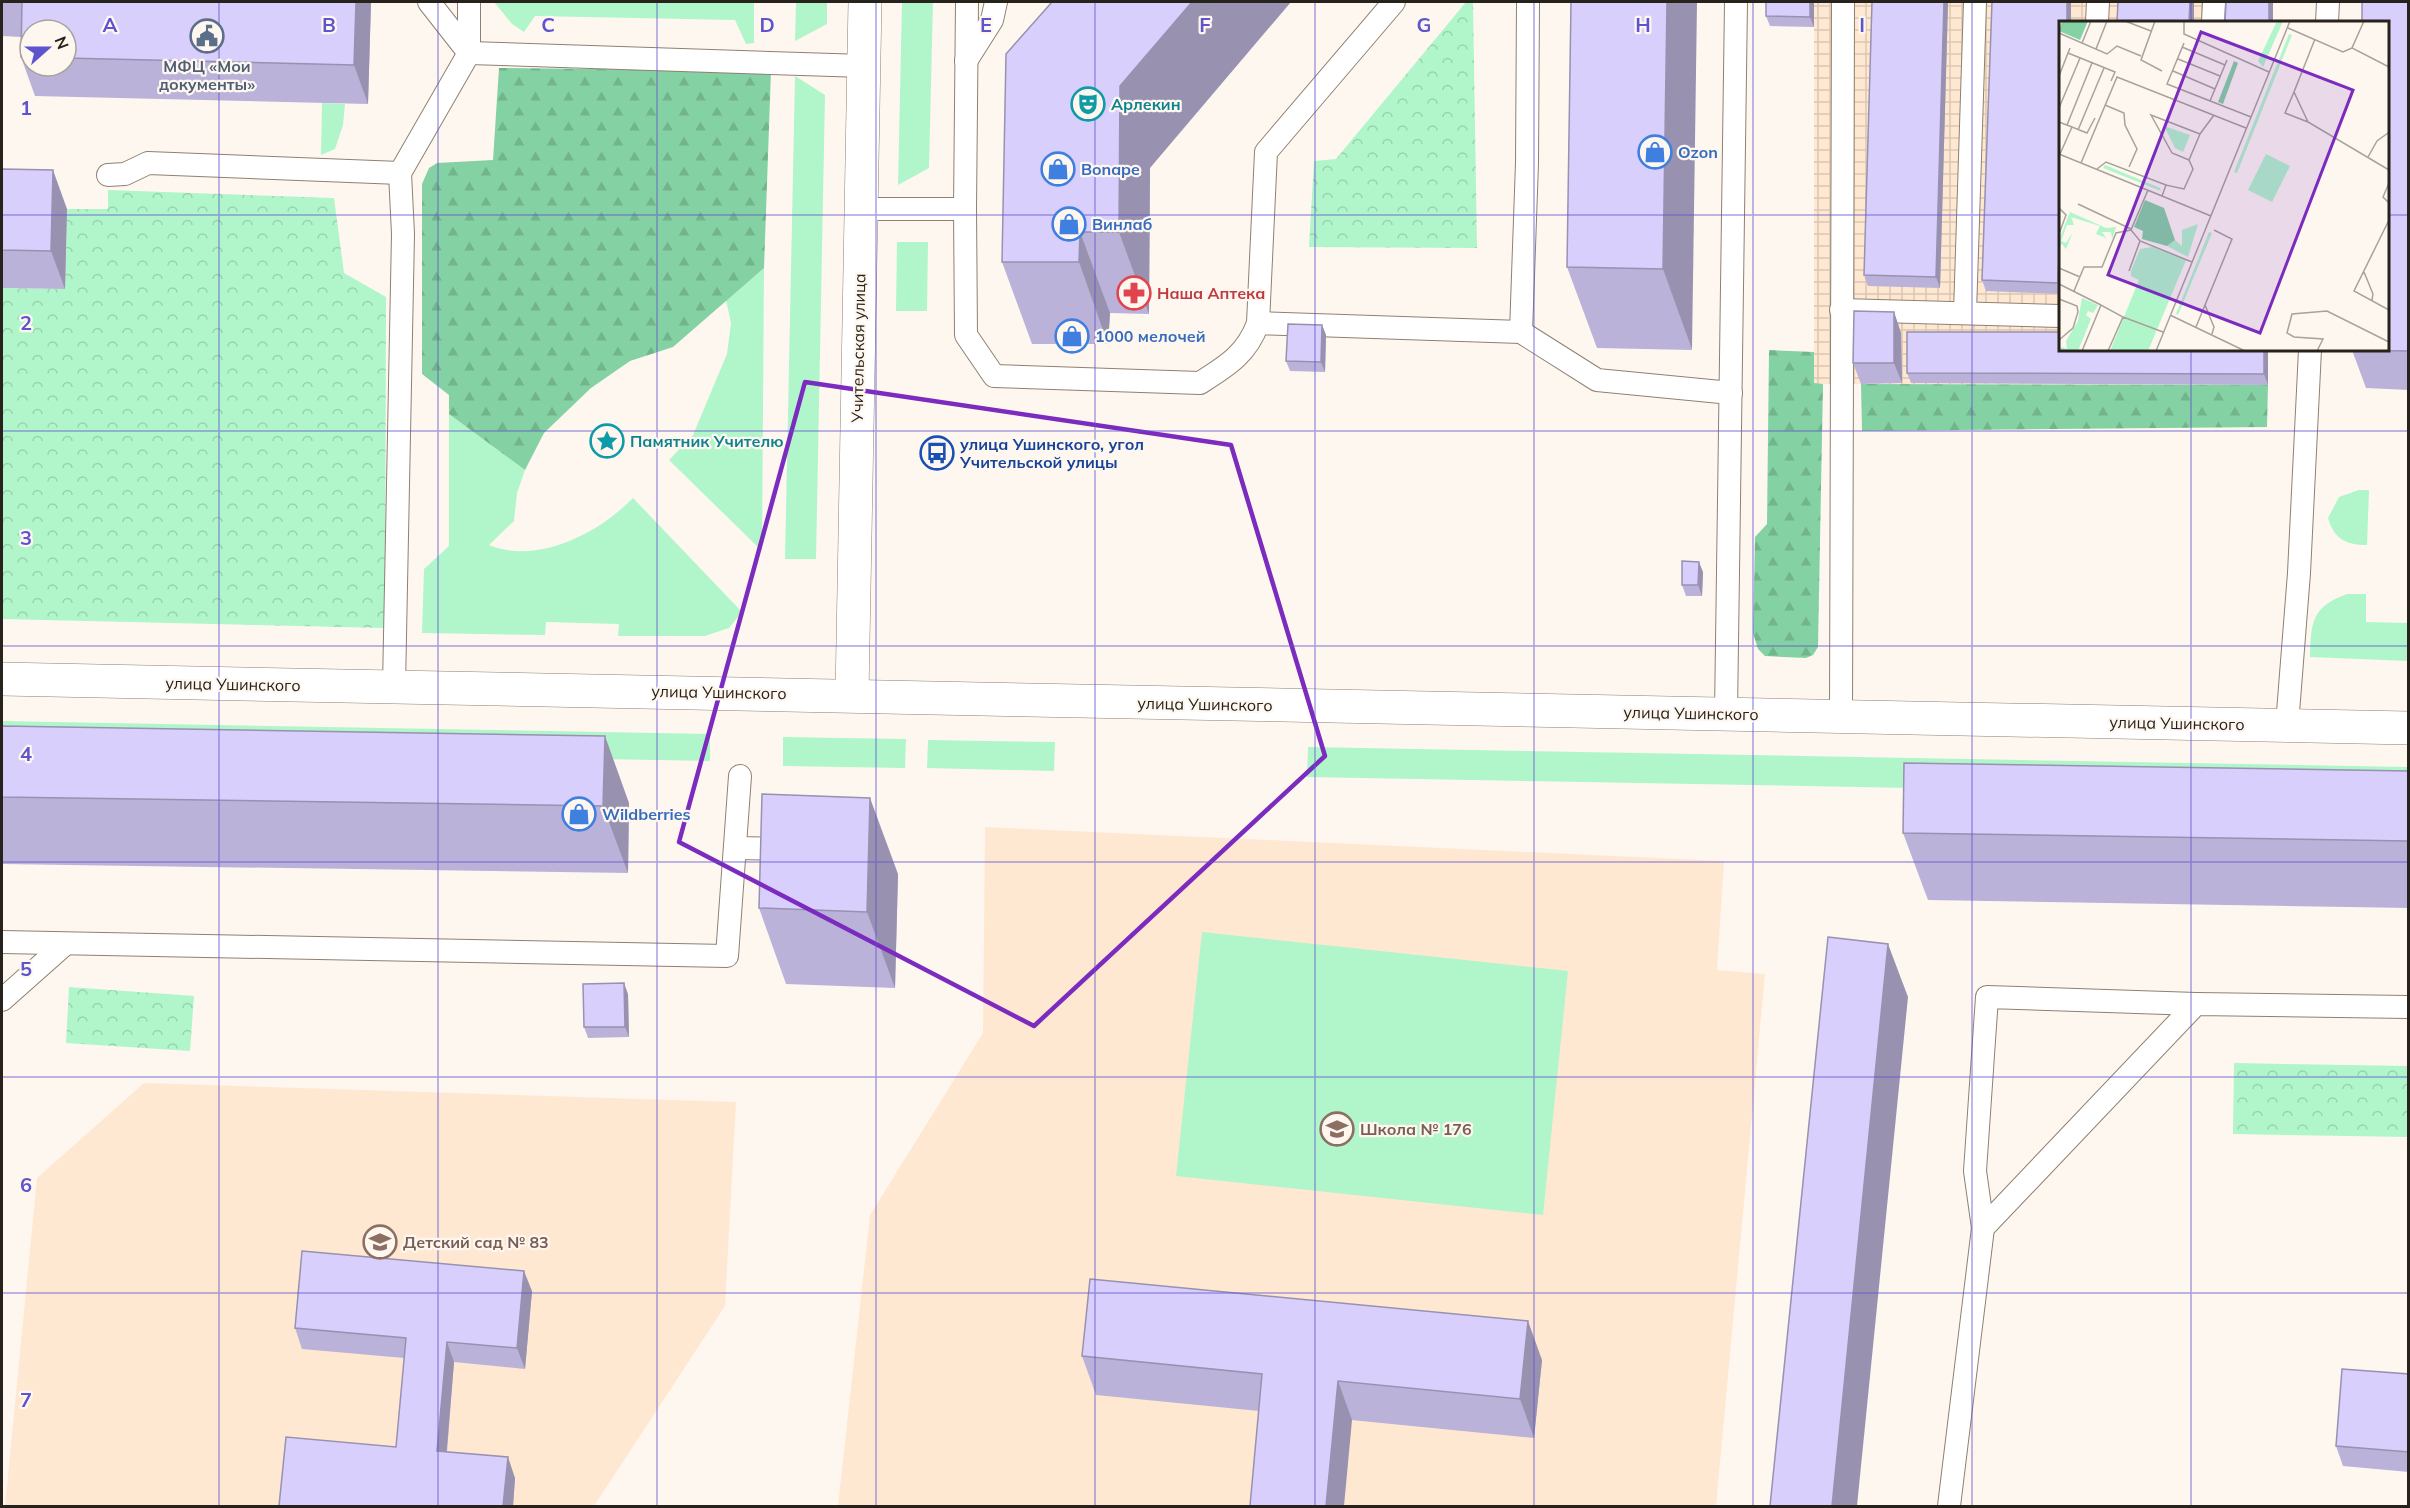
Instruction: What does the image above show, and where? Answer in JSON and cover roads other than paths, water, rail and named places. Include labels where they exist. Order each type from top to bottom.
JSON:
[{"type":"street","name":"Учительская улица","points":[[852,695],[865,2]]},
{"type":"street","name":"улица Ушинского","points":[[2,679],[2409,728]]},
{"type":"lane","points":[[429,2],[469,53]]},
{"type":"lane","points":[[394,687],[404,234],[400,172],[469,53],[469,2]]},
{"type":"lane","points":[[967,2],[966,335],[994,376],[1200,383],[1224,369],[1251,342],[1258,323],[1266,152],[1394,2]]},
{"type":"lane","points":[[966,61],[988,28],[996,2]]},
{"type":"lane","points":[[1521,332],[1527,163],[1528,2]]},
{"type":"lane","points":[[1726,714],[1736,2]]},
{"type":"lane","points":[[1841,716],[1843,2]]},
{"type":"lane","points":[[1965,314],[1975,2]]},
{"type":"lane","points":[[2097,21],[2098,2]]},
{"type":"lane","points":[[2213,21],[2214,2]]},
{"type":"lane","points":[[2327,21],[2328,2]]},
{"type":"lane","points":[[469,53],[864,66]]},
{"type":"lane","points":[[108,175],[124,174],[148,163],[400,172]]},
{"type":"lane","points":[[861,209],[966,209]]},
{"type":"lane","points":[[1841,310],[2059,316]]},
{"type":"lane","points":[[1258,323],[1521,332],[1597,380],[1731,393]]},
{"type":"lane","points":[[2287,725],[2299,573],[2310,351]]},
{"type":"lane","points":[[2,942],[64,945],[727,956],[740,776]]},
{"type":"lane","points":[[735,848],[812,849]]},
{"type":"lane","points":[[2,1000],[64,945]]},
{"type":"lane","points":[[1949,1506],[1983,1228],[1975,1170],[1987,997],[2196,1004],[2409,1007]]},
{"type":"lane","points":[[1983,1228],[2196,1004]]},
{"type":"place","name":"МФЦ «Мои документы»","points":[[207,36]]},
{"type":"place","name":"Арлекин","points":[[1088,104]]},
{"type":"place","name":"Ozon","points":[[1655,152]]},
{"type":"place","name":"Bonape","points":[[1058,169]]},
{"type":"place","name":"Винлаб","points":[[1069,224]]},
{"type":"place","name":"Наша Аптека","points":[[1134,293]]},
{"type":"place","name":"1000 мелочей","points":[[1072,336]]},
{"type":"place","name":"Памятник Учителю","points":[[607,441]]},
{"type":"place","name":"улица Ушинского, угол Учительской улицы","points":[[937,453]]},
{"type":"place","name":"Wildberries","points":[[579,814]]},
{"type":"place","name":"Школа № 176","points":[[1337,1129]]},
{"type":"place","name":"Детский сад № 83","points":[[380,1242]]}]
